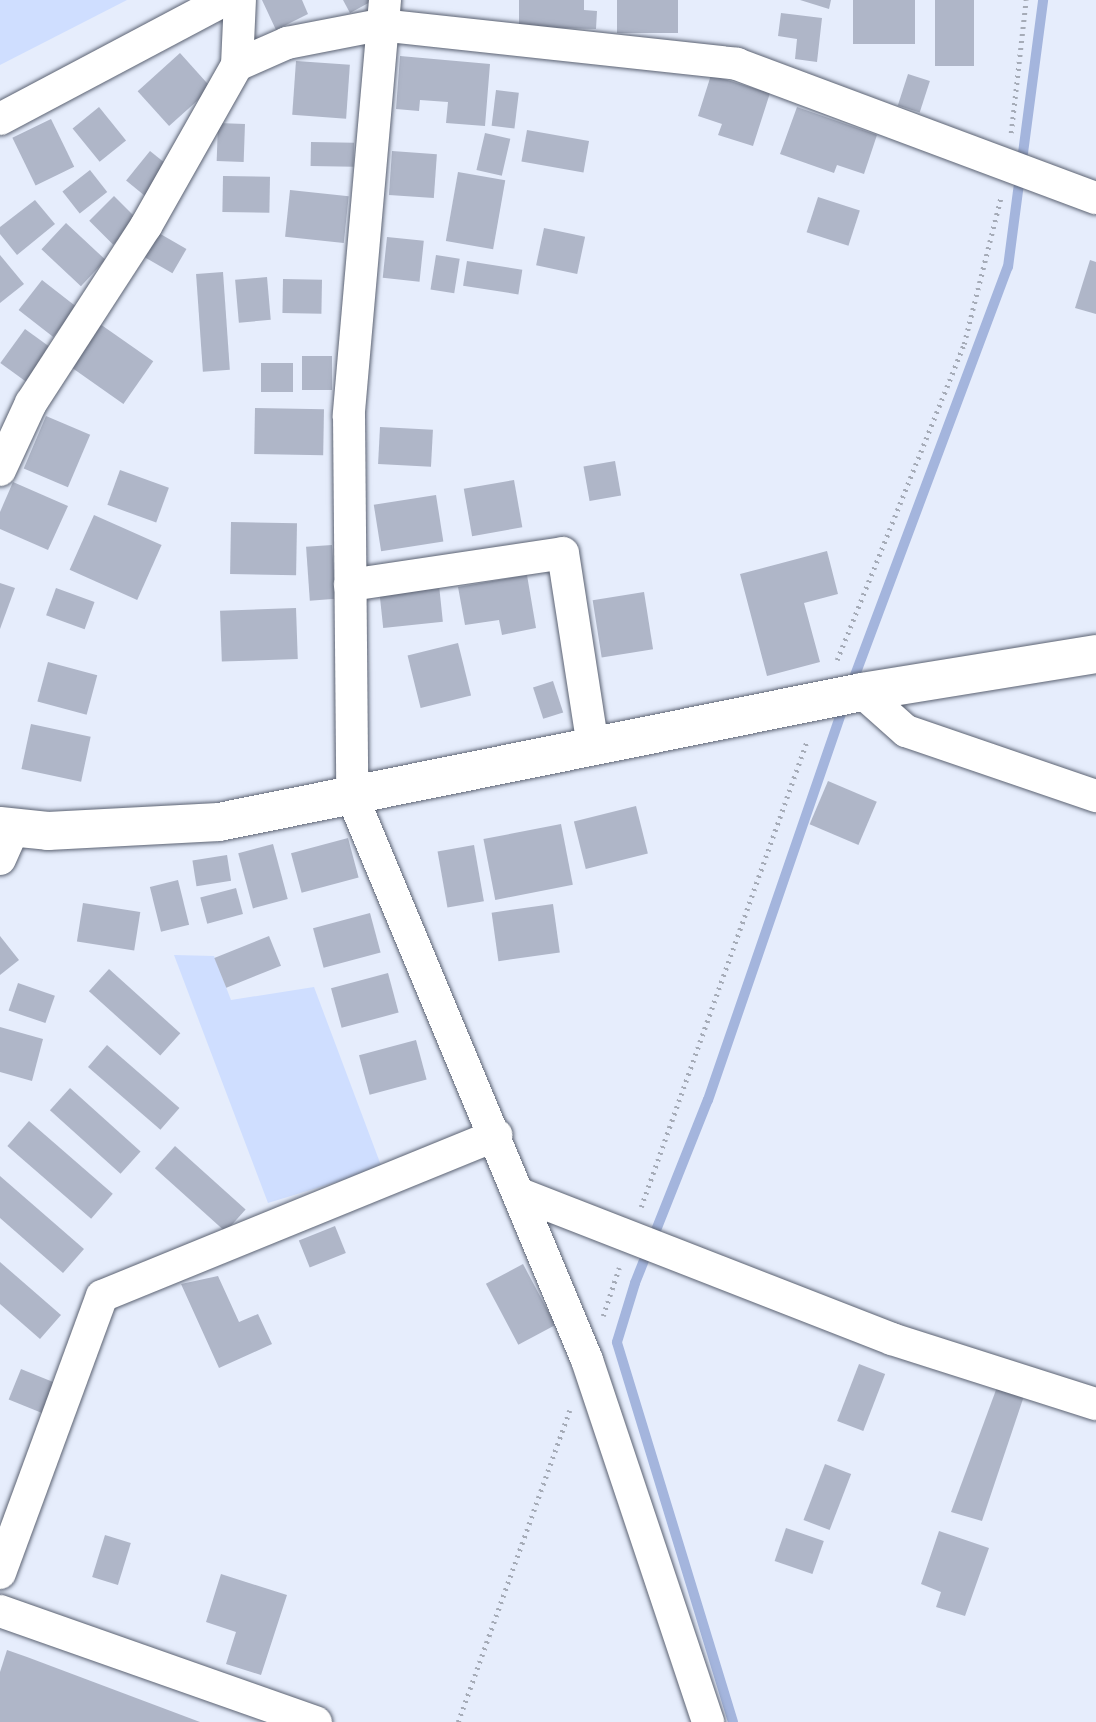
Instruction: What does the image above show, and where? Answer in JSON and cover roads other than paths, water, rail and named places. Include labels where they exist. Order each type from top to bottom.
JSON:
[{"type":"street","points":[[0,119],[225,0]]},
{"type":"street","points":[[0,470],[31,403],[146,226],[237,65],[240,0]]},
{"type":"street","points":[[237,65],[287,43],[383,13],[737,64],[1096,198]]},
{"type":"street","points":[[383,13],[349,415],[352,796],[496,1135],[587,1360],[708,1722]]},
{"type":"street","points":[[350,585],[563,553],[593,747]]},
{"type":"street","points":[[5,837],[48,831],[219,822],[862,692],[1096,654]]},
{"type":"street","points":[[862,692],[906,731],[1096,796]]},
{"type":"street","points":[[0,1573],[102,1296],[496,1135]]},
{"type":"street","points":[[520,1194],[892,1339],[1096,1404]]},
{"type":"street","points":[[0,1611],[316,1722]]},
{"type":"waterway","points":[[851,686],[1008,267],[1043,0]]},
{"type":"waterway","points":[[733,1722],[617,1342],[635,1283],[708,1100],[843,707]]}]
